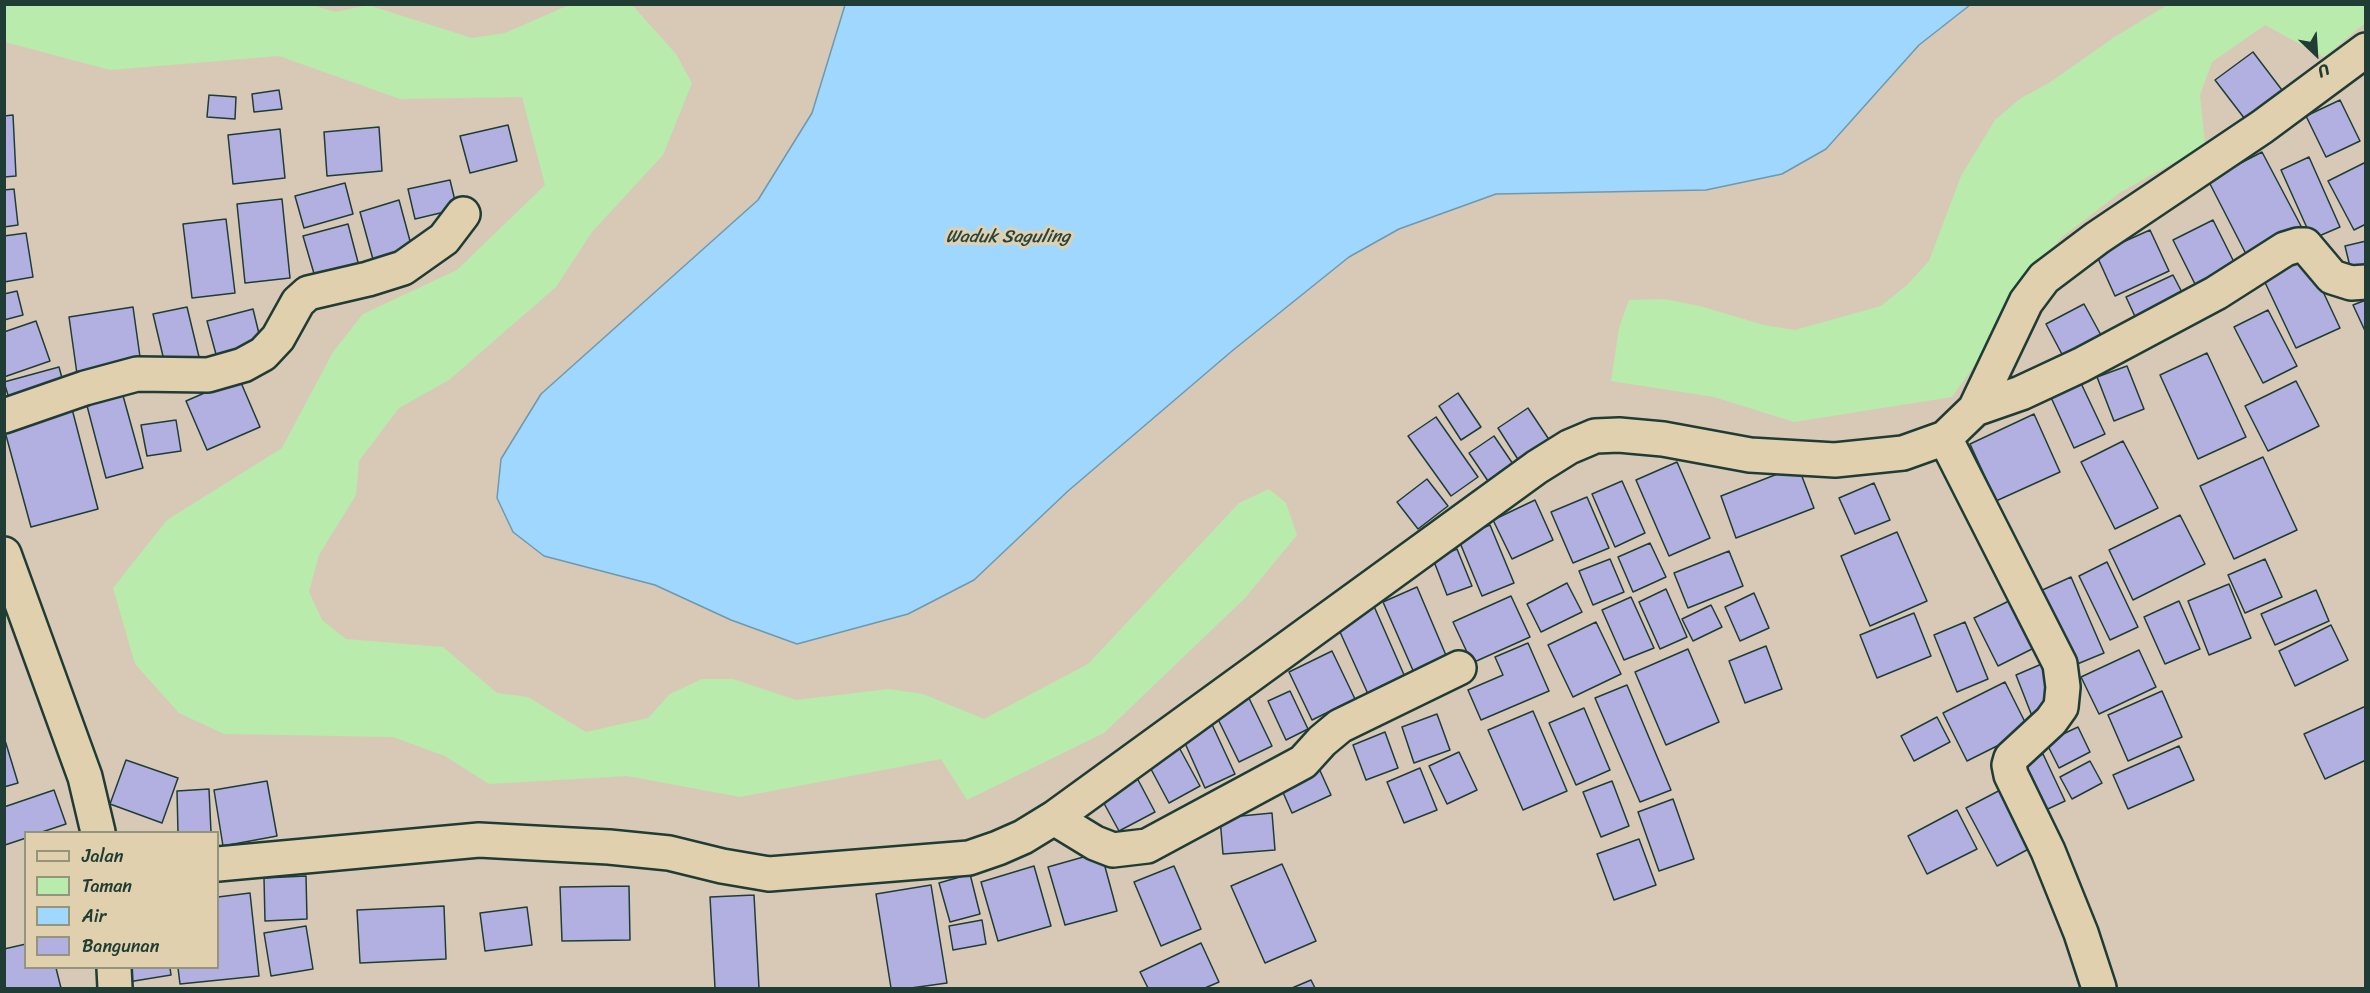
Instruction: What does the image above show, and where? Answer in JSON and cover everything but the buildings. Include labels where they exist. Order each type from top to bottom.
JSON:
[{"type":"street","points":[[219,864],[479,840],[609,847],[669,853],[722,866],[769,874],[969,858],[1023,837],[1054,818],[1536,467],[1569,447],[1595,436],[1619,435],[1663,439],[1750,455],[1835,460],[1903,453],[1945,438],[1975,409],[2026,302],[2044,278],[2106,231],[2271,121],[2366,50]]},
{"type":"street","points":[[4,416],[85,388],[137,374],[208,375],[243,365],[263,354],[278,338],[298,302],[309,293],[368,279],[403,267],[444,239],[463,214]]},
{"type":"street","points":[[1975,409],[2021,393],[2102,355],[2216,293],[2285,249],[2298,244],[2305,245],[2332,277],[2350,283],[2366,282]]},
{"type":"street","points":[[1945,438],[2060,664],[2061,707],[2051,721],[2011,758],[2009,765],[2011,775],[2049,851],[2081,933],[2099,988]]},
{"type":"street","points":[[4,554],[85,777],[98,831]]},
{"type":"street","points":[[1054,818],[1095,843],[1113,850],[1147,846],[1303,762],[1322,741],[1340,726],[1459,668]]},
{"type":"street","points":[[114,969],[115,988]]},
{"type":"green space","points":[[5,5],[312,5],[336,12],[368,5],[472,38],[505,33],[569,5],[633,6],[676,54],[692,83],[663,155],[592,232],[556,287],[449,380],[399,408],[359,461],[356,495],[319,555],[309,592],[322,620],[346,639],[443,647],[497,693],[528,697],[586,732],[648,718],[670,694],[702,679],[733,679],[796,700],[889,689],[923,694],[984,719],[1088,664],[1239,503],[1269,489],[1286,503],[1297,535],[1245,598],[1104,733],[967,800],[941,759],[740,797],[627,776],[489,784],[445,756],[393,737],[224,734],[179,713],[135,664],[113,588],[167,520],[282,448],[333,352],[363,314],[457,270],[545,185],[522,97],[400,99],[279,56],[110,70],[5,42]]},
{"type":"green space","points":[[2167,5],[2365,5],[2365,23],[2324,57],[2265,25],[2212,62],[2200,95],[2205,145],[2121,192],[2062,237],[2041,260],[2003,312],[1981,356],[1952,397],[1794,422],[1714,397],[1611,381],[1619,328],[1629,300],[1664,299],[1700,306],[1764,325],[1795,330],[1881,306],[1907,285],[1929,261],[1961,176],[1995,120],[2021,98],[2049,83],[2113,38]]},
{"type":"water","name":"Waduk Saguling","points":[[845,4],[1970,5],[1919,45],[1826,149],[1782,174],[1706,190],[1496,194],[1399,229],[1349,257],[1232,351],[1068,491],[974,580],[908,614],[797,644],[731,620],[655,585],[544,556],[513,532],[497,498],[501,459],[541,394],[758,200],[812,113]]}]
